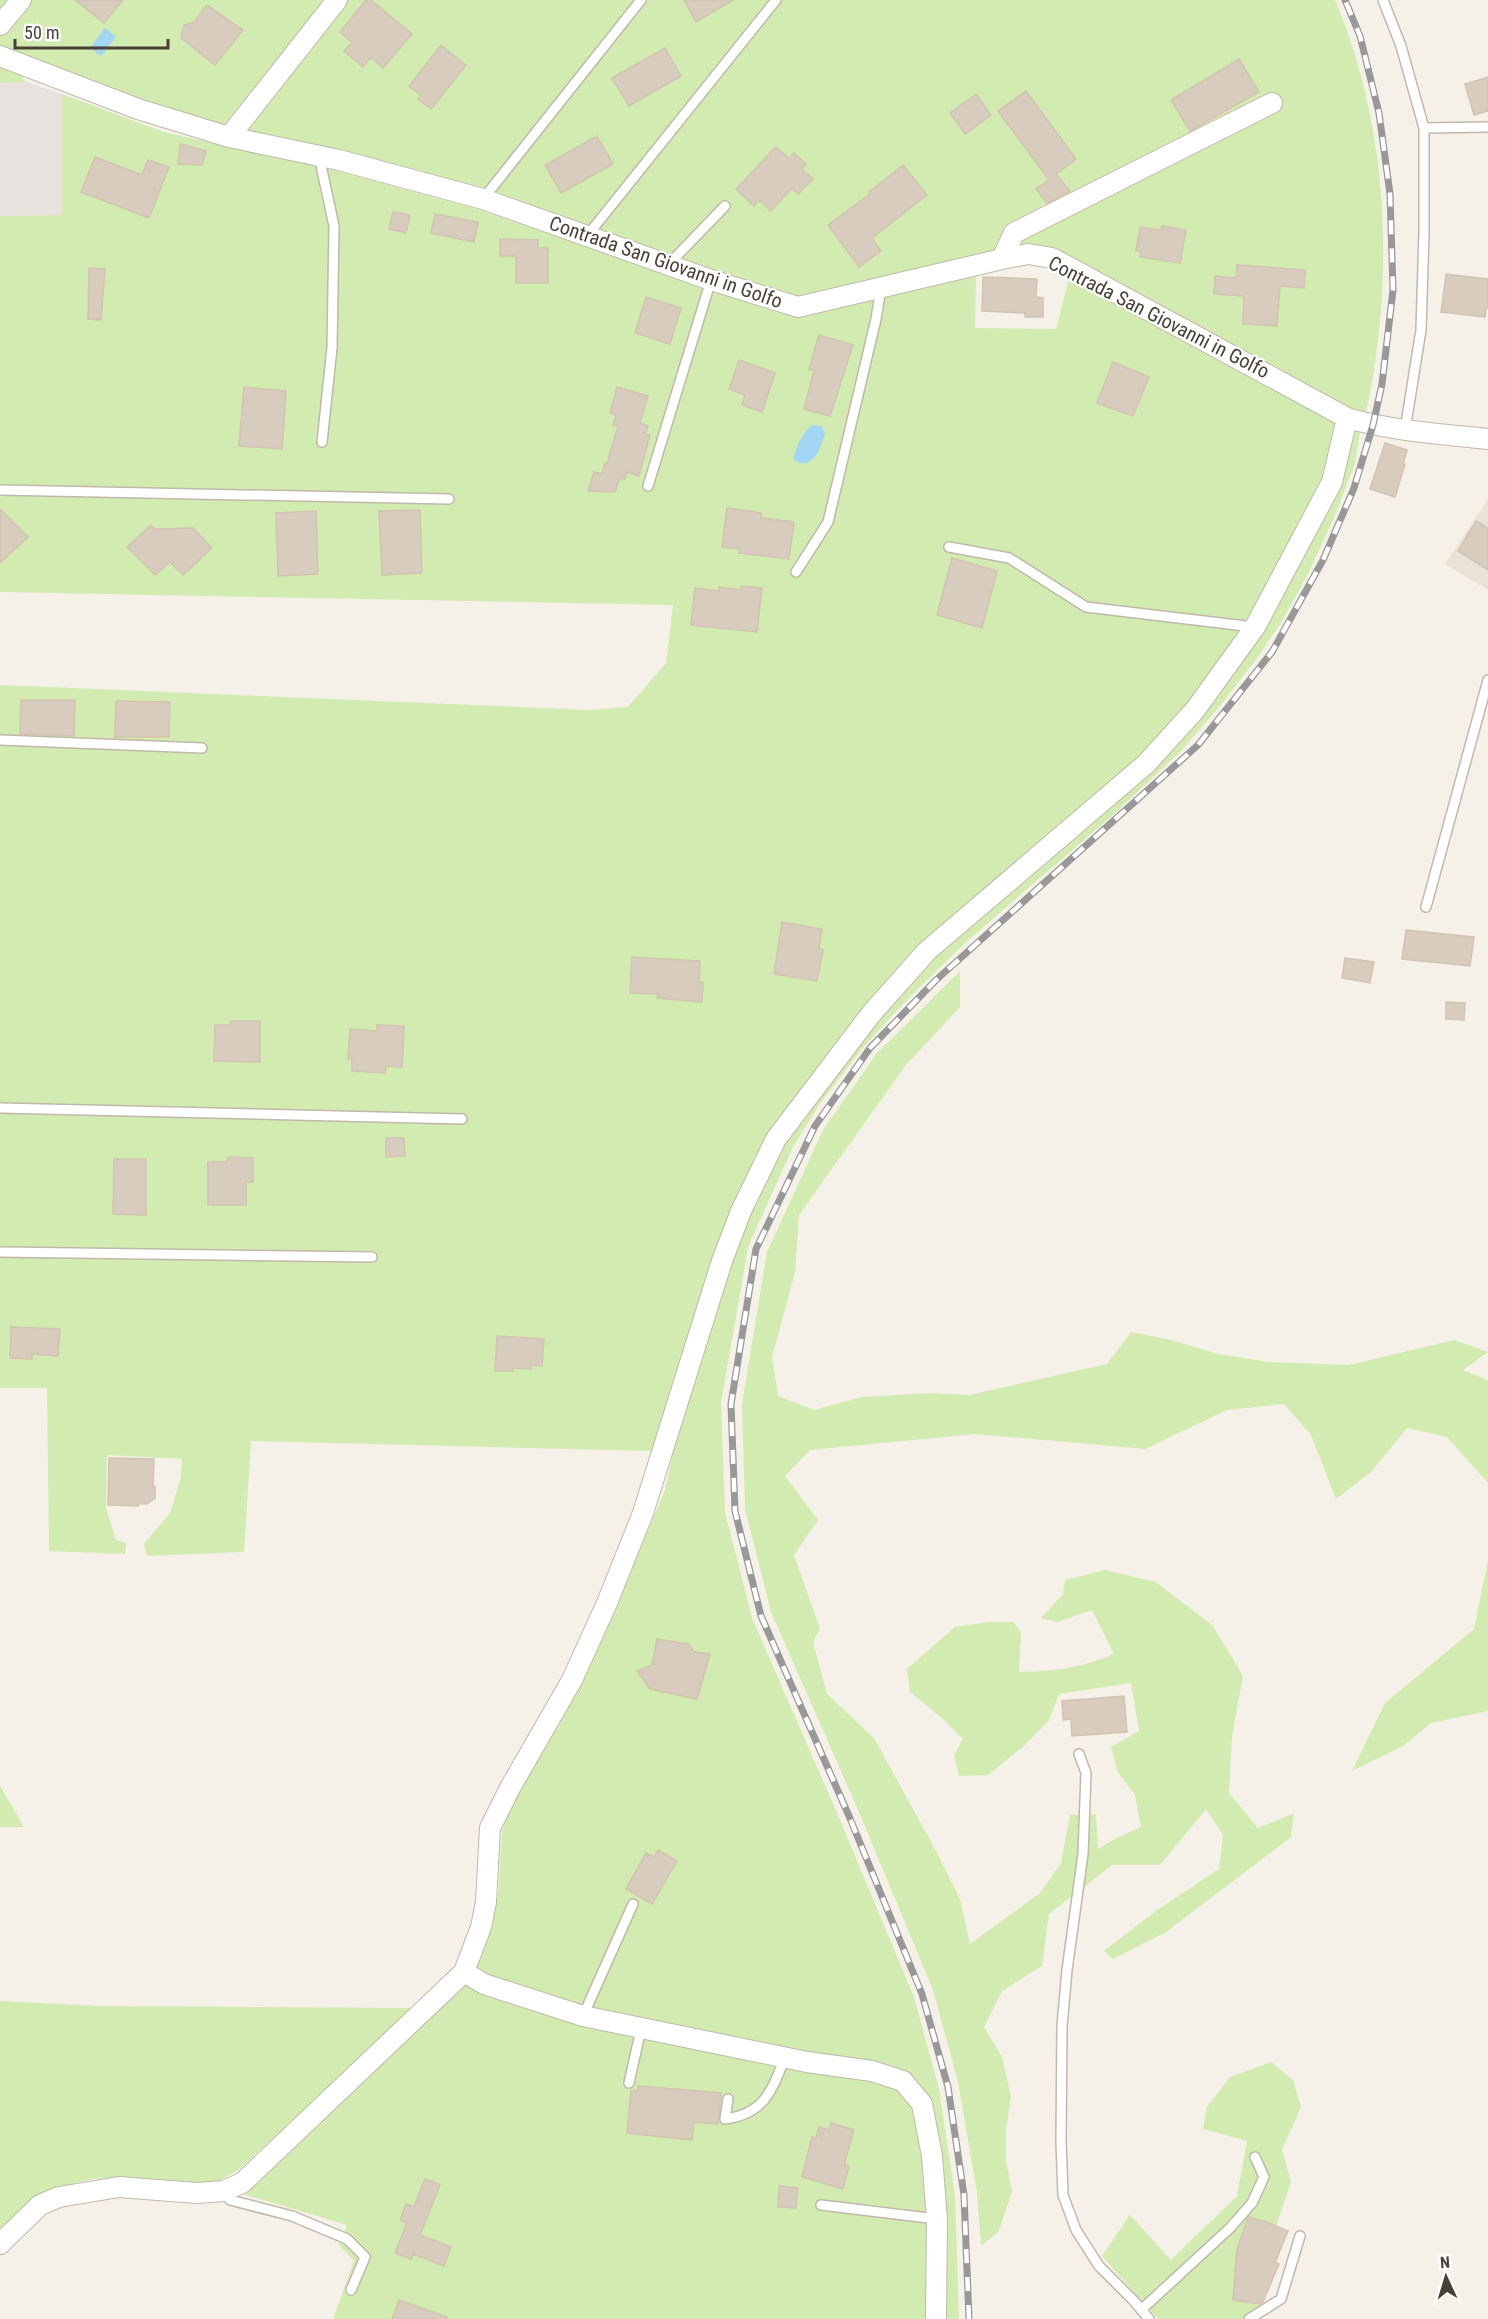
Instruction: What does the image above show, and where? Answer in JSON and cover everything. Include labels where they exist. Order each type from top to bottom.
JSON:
[{"type":"street","points":[[0,25],[21,0]]},
{"type":"street","points":[[229,136],[337,0]]},
{"type":"street","name":"Contrada San Giovanni in Golfo","points":[[0,56],[138,109],[229,136],[319,156],[483,199],[711,280],[798,307],[1002,259],[1028,254],[1052,258],[1347,417],[1373,425],[1405,430],[1488,439]]},
{"type":"street","points":[[1002,259],[1014,233],[1272,103]]},
{"type":"street","points":[[0,2244],[40,2205],[59,2197],[119,2187],[197,2193],[224,2191],[242,2183],[464,1972],[481,1927],[486,1902],[490,1828],[511,1786],[572,1680],[607,1604],[643,1513],[722,1260],[741,1211],[776,1139],[871,1014],[927,951],[1146,764],[1195,710],[1255,627],[1332,482],[1347,417]]},
{"type":"street","points":[[464,1972],[484,1984],[583,2016],[784,2057],[872,2071],[903,2081],[922,2104],[932,2156],[937,2219],[936,2319]]},
{"type":"lane","points":[[483,199],[641,0]]},
{"type":"lane","points":[[587,236],[776,0]]},
{"type":"lane","points":[[1383,0],[1401,46],[1424,128],[1421,330],[1405,430]]},
{"type":"lane","points":[[1424,128],[1488,127]]},
{"type":"lane","points":[[319,156],[334,226],[332,348],[322,442]]},
{"type":"lane","points":[[669,264],[725,206]]},
{"type":"lane","points":[[648,486],[711,280]]},
{"type":"lane","points":[[796,572],[828,522],[876,319],[881,288]]},
{"type":"lane","points":[[0,490],[449,499]]},
{"type":"lane","points":[[949,548],[1010,558],[1086,607],[1255,627]]},
{"type":"lane","points":[[1426,907],[1488,680]]},
{"type":"lane","points":[[0,740],[202,748]]},
{"type":"lane","points":[[0,1108],[462,1119]]},
{"type":"lane","points":[[0,1252],[372,1257]]},
{"type":"lane","points":[[1079,1754],[1086,1773],[1083,1854],[1067,1970],[1062,2026],[1060,2141],[1063,2194],[1076,2230],[1099,2266],[1149,2319]]},
{"type":"lane","points":[[583,2016],[633,1904]]},
{"type":"lane","points":[[629,2083],[641,2029]]},
{"type":"lane","points":[[728,2099],[725,2120],[743,2117],[760,2106],[774,2085],[784,2057]]},
{"type":"lane","points":[[1141,2310],[1230,2228],[1252,2203],[1264,2177],[1255,2157]]},
{"type":"lane","points":[[224,2191],[230,2200],[292,2216],[347,2239],[365,2257],[351,2290]]},
{"type":"lane","points":[[821,2205],[937,2219]]},
{"type":"lane","points":[[1249,2319],[1281,2299],[1300,2236]]},
{"type":"shaded area","points":[[26,82],[62,94],[62,215],[0,216],[0,83]]},
{"type":"shaded area","points":[[1488,499],[1488,590],[1445,564]]},
{"type":"green space","points":[[0,0],[1335,0],[1353,50],[1367,101],[1377,153],[1382,206],[1381,313],[1375,366],[1365,418],[1048,252],[797,302],[227,133],[0,53]]},
{"type":"green space","points":[[0,66],[20,74],[26,82],[0,83]]},
{"type":"green space","points":[[62,94],[164,132],[341,172],[477,209],[782,314],[976,271],[975,328],[1056,329],[1070,274],[1339,419],[1360,433],[1355,463],[1337,511],[1308,574],[1281,623],[1255,661],[1180,752],[1114,814],[966,942],[902,1005],[862,1049],[821,1102],[793,1147],[748,1247],[721,1404],[725,1512],[752,1618],[914,1997],[939,2089],[955,2196],[959,2319],[333,2319],[354,2261],[339,2245],[347,2225],[243,2194],[457,1989],[485,1949],[498,1897],[502,1832],[514,1795],[561,1722],[600,1644],[665,1490],[674,1449],[651,1451],[251,1441],[244,1552],[147,1556],[144,1544],[170,1513],[181,1477],[182,1459],[107,1455],[106,1508],[116,1540],[126,1543],[125,1554],[49,1551],[47,1388],[0,1388],[0,685],[591,710],[628,707],[666,663],[673,605],[0,592],[0,216],[62,215]]},
{"type":"green space","points":[[960,971],[960,1007],[906,1065],[799,1215],[795,1273],[772,1357],[778,1396],[814,1410],[862,1397],[930,1393],[969,1395],[1107,1364],[1131,1332],[1171,1340],[1218,1354],[1268,1362],[1349,1365],[1454,1340],[1488,1352],[1463,1370],[1488,1380],[1488,1483],[1447,1437],[1407,1428],[1371,1472],[1336,1499],[1311,1435],[1284,1404],[1227,1410],[1145,1449],[975,1434],[810,1450],[785,1476],[818,1520],[794,1555],[820,1629],[813,1642],[827,1694],[874,1738],[960,1899],[970,1944],[1040,1893],[1061,1863],[1070,1815],[1096,1814],[1098,1849],[1141,1827],[1135,1795],[1117,1771],[1111,1747],[1139,1731],[1131,1683],[1059,1694],[1049,1720],[1025,1745],[988,1775],[959,1776],[954,1755],[963,1739],[910,1692],[907,1669],[955,1627],[988,1622],[1013,1622],[1021,1632],[1019,1672],[1068,1668],[1114,1654],[1092,1610],[1057,1622],[1041,1618],[1063,1594],[1065,1580],[1105,1570],[1156,1582],[1213,1626],[1243,1676],[1232,1736],[1229,1793],[1258,1828],[1294,1813],[1291,1837],[1166,1932],[1113,1959],[1104,1951],[1157,1910],[1219,1869],[1223,1835],[1206,1809],[1160,1865],[1112,1865],[1049,1914],[1042,1966],[1002,1991],[984,2027],[1002,2057],[1011,2097],[1006,2130],[1006,2161],[1012,2191],[999,2231],[981,2246],[977,2193],[958,2082],[933,1990],[859,1812],[771,1612],[745,1509],[742,1404],[767,1252],[823,1130],[877,1053]]},
{"type":"green space","points":[[1488,1560],[1488,1711],[1431,1723],[1403,1746],[1352,1771],[1385,1703],[1474,1629]]},
{"type":"green space","points":[[0,1786],[24,1827],[0,1827]]},
{"type":"green space","points":[[0,2001],[99,2006],[417,2008],[239,2169],[213,2185],[174,2184],[129,2177],[93,2179],[75,2183],[37,2198],[0,2231]]},
{"type":"green space","points":[[1271,2062],[1293,2080],[1301,2107],[1282,2150],[1291,2182],[1276,2226],[1247,2217],[1237,2250],[1233,2300],[1262,2305],[1262,2319],[1158,2319],[1102,2256],[1130,2215],[1171,2260],[1237,2196],[1247,2141],[1203,2129],[1207,2107],[1230,2077]]},
{"type":"water","points":[[105,28],[116,37],[101,56],[90,48]]},
{"type":"water","points":[[812,425],[821,426],[825,433],[815,457],[805,463],[800,463],[793,459],[794,455],[802,436]]},
{"type":"building","points":[[75,0],[123,0],[104,23]]},
{"type":"building","points":[[366,0],[371,0],[412,34],[383,68],[371,57],[363,67],[344,51],[352,42],[340,32]]},
{"type":"building","points":[[684,0],[733,0],[696,22]]},
{"type":"building","points":[[207,5],[243,30],[215,65],[181,38],[184,25],[194,22]]},
{"type":"building","points":[[441,45],[466,65],[431,109],[418,99],[421,95],[409,86]]},
{"type":"building","points":[[665,48],[681,76],[629,106],[612,78]]},
{"type":"building","points":[[1239,59],[1259,92],[1190,131],[1171,100]]},
{"type":"building","points":[[1488,77],[1488,111],[1474,115],[1465,84]]},
{"type":"building","points":[[1026,91],[1076,159],[1056,174],[1070,191],[1047,203],[1036,189],[1049,180],[998,111]]},
{"type":"building","points":[[976,94],[991,115],[965,134],[950,113]]},
{"type":"building","points":[[597,136],[613,164],[561,193],[545,165]]},
{"type":"building","points":[[180,144],[206,151],[202,165],[178,164]]},
{"type":"building","points":[[776,147],[789,158],[794,153],[806,164],[802,169],[813,179],[798,194],[792,188],[771,211],[759,200],[754,206],[736,189]]},
{"type":"building","points":[[95,157],[142,175],[148,160],[169,167],[149,218],[81,192]]},
{"type":"building","points":[[903,165],[927,195],[872,238],[881,251],[859,267],[828,225],[870,194],[869,192]]},
{"type":"building","points":[[393,212],[410,215],[406,233],[389,229]]},
{"type":"building","points":[[435,214],[478,222],[474,242],[431,233]]},
{"type":"building","points":[[1162,226],[1186,230],[1180,263],[1140,257],[1141,252],[1136,251],[1140,227],[1161,230]]},
{"type":"building","points":[[500,239],[538,240],[538,248],[548,248],[548,283],[516,283],[516,256],[500,256]]},
{"type":"building","points":[[1237,265],[1305,270],[1304,288],[1280,286],[1277,326],[1243,324],[1244,296],[1214,294],[1215,276],[1236,278]]},
{"type":"building","points":[[89,268],[105,269],[101,320],[88,319]]},
{"type":"building","points":[[1446,274],[1488,279],[1488,308],[1486,308],[1485,317],[1441,312]]},
{"type":"building","points":[[983,277],[1037,279],[1036,297],[1043,298],[1043,317],[1025,317],[1025,313],[982,311]]},
{"type":"building","points":[[646,297],[681,308],[670,344],[635,333]]},
{"type":"building","points":[[819,335],[853,345],[830,416],[804,409],[814,371],[809,369]]},
{"type":"building","points":[[739,360],[775,373],[762,412],[742,405],[745,395],[729,389]]},
{"type":"building","points":[[1113,362],[1149,377],[1133,416],[1097,403]]},
{"type":"building","points":[[244,387],[286,391],[282,449],[239,446]]},
{"type":"building","points":[[617,387],[648,396],[640,423],[648,426],[645,434],[650,435],[639,476],[627,472],[625,479],[620,478],[615,492],[588,491],[594,472],[602,474],[605,463],[607,464],[618,426],[613,425],[616,415],[610,413]]},
{"type":"building","points":[[1385,443],[1407,450],[1395,497],[1370,489]]},
{"type":"building","points":[[727,508],[761,513],[761,518],[794,522],[789,559],[739,553],[739,549],[722,547]]},
{"type":"building","points":[[0,509],[28,537],[0,563]]},
{"type":"building","points":[[420,510],[422,573],[382,575],[379,511]]},
{"type":"building","points":[[316,511],[318,574],[278,576],[276,513]]},
{"type":"building","points":[[1476,521],[1488,528],[1488,570],[1458,551]]},
{"type":"building","points":[[151,525],[155,529],[193,528],[212,548],[183,575],[170,562],[155,575],[127,547]]},
{"type":"building","points":[[952,558],[997,571],[982,628],[937,615]]},
{"type":"building","points":[[741,586],[762,588],[757,632],[691,625],[695,588],[719,591],[719,587],[741,590]]},
{"type":"building","points":[[21,700],[75,700],[74,736],[20,734]]},
{"type":"building","points":[[116,701],[170,702],[169,737],[115,737]]},
{"type":"building","points":[[782,922],[822,929],[819,949],[823,950],[817,981],[774,974]]},
{"type":"building","points":[[1406,930],[1474,937],[1470,966],[1402,959]]},
{"type":"building","points":[[632,957],[700,961],[699,982],[703,982],[702,1002],[657,998],[658,994],[630,993]]},
{"type":"building","points":[[1345,958],[1374,962],[1370,983],[1342,978]]},
{"type":"building","points":[[1446,1002],[1465,1003],[1464,1020],[1446,1019]]},
{"type":"building","points":[[231,1021],[260,1021],[260,1062],[214,1061],[215,1025],[230,1025]]},
{"type":"building","points":[[377,1025],[404,1026],[402,1067],[386,1066],[385,1073],[352,1071],[352,1059],[348,1059],[350,1029],[377,1031]]},
{"type":"building","points":[[386,1138],[404,1138],[405,1156],[386,1157]]},
{"type":"building","points":[[228,1157],[253,1158],[253,1182],[246,1182],[246,1205],[208,1205],[208,1162],[227,1162]]},
{"type":"building","points":[[114,1159],[146,1159],[146,1215],[113,1214]]},
{"type":"building","points":[[11,1327],[60,1329],[58,1356],[32,1354],[32,1359],[10,1358]]},
{"type":"building","points":[[497,1336],[544,1339],[542,1366],[531,1365],[531,1369],[513,1368],[513,1371],[495,1371]]},
{"type":"building","points":[[109,1458],[154,1459],[155,1498],[147,1504],[138,1504],[138,1506],[108,1505]]},
{"type":"building","points":[[657,1639],[688,1644],[694,1652],[710,1654],[697,1699],[650,1689],[637,1671],[652,1665]]},
{"type":"building","points":[[1124,1696],[1127,1732],[1072,1736],[1071,1719],[1063,1720],[1062,1701]]},
{"type":"building","points":[[658,1850],[677,1861],[652,1904],[626,1889],[646,1853],[654,1857]]},
{"type":"building","points":[[638,2086],[721,2093],[718,2124],[694,2122],[692,2140],[627,2133],[631,2091],[637,2091]]},
{"type":"building","points":[[831,2123],[854,2130],[844,2165],[849,2166],[843,2189],[802,2177],[812,2137],[816,2138],[819,2127],[829,2130]]},
{"type":"building","points":[[425,2179],[440,2185],[420,2235],[451,2247],[444,2266],[413,2254],[411,2259],[395,2253],[407,2223],[400,2220],[406,2204],[414,2207]]},
{"type":"building","points":[[779,2186],[798,2188],[796,2208],[778,2207]]},
{"type":"building","points":[[1248,2217],[1288,2231],[1275,2263],[1279,2264],[1263,2302],[1260,2304],[1233,2300],[1237,2250]]},
{"type":"building","points":[[399,2300],[447,2317],[446,2319],[392,2319]]},
{"type":"railway","points":[[969,2319],[964,2195],[948,2087],[922,1994],[849,1816],[761,1616],[735,1511],[731,1404],[756,1249],[815,1126],[870,1048],[936,980],[1198,745],[1272,652],[1323,560],[1354,488],[1373,425],[1382,384],[1393,290],[1390,194],[1379,113],[1360,36],[1345,0]]}]
